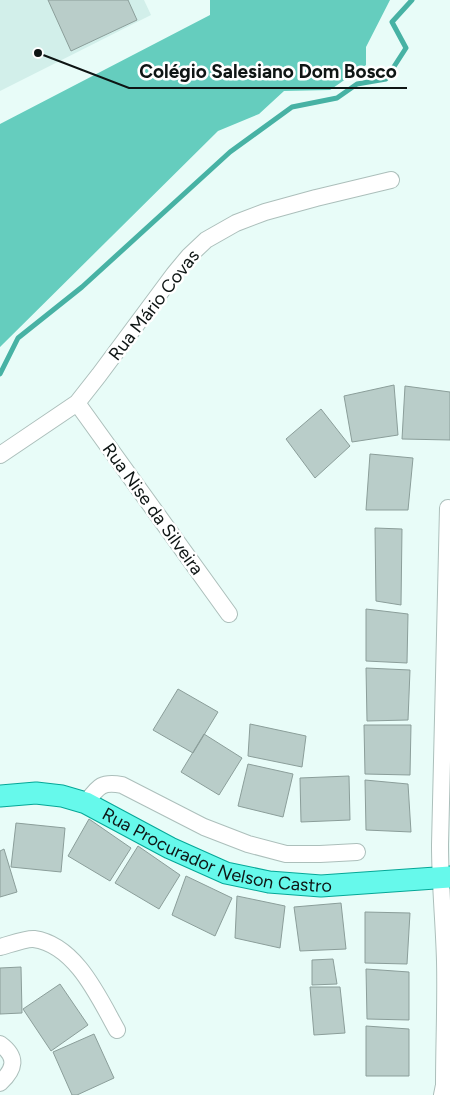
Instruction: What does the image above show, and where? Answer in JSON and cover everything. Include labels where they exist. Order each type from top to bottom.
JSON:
[{"type":"main road","name":"Rua Procurador Nelson Castro","points":[[0,796],[36,793],[62,796],[86,803],[170,848],[226,873],[269,882],[321,886],[445,877]]},
{"type":"street","name":"Rua Mário Covas","points":[[0,455],[77,403],[174,274],[206,240],[236,223],[265,212],[391,180]]},
{"type":"street","name":"Rua Nise da Silveira","points":[[77,403],[229,614]]},
{"type":"street","points":[[442,1095],[444,1085],[448,508]]},
{"type":"street","points":[[86,803],[102,784],[111,783],[122,785],[204,827],[248,844],[286,854],[357,852]]},
{"type":"street","points":[[0,947],[32,939],[51,944],[70,957],[84,973],[118,1030]]},
{"type":"street","points":[[0,1044],[8,1050],[13,1064],[9,1074],[0,1083]]},
{"type":"shaded area","points":[[0,0],[144,0],[151,15],[0,91]]},
{"type":"green space","points":[[210,0],[390,0],[366,47],[366,65],[330,90],[284,91],[259,114],[218,131],[0,347],[0,124],[210,15]]},
{"type":"building","points":[[48,0],[128,0],[137,20],[71,51]]},
{"type":"building","points":[[394,385],[398,435],[352,442],[344,396]]},
{"type":"building","points":[[405,386],[450,392],[450,440],[402,439]]},
{"type":"building","points":[[321,409],[350,446],[315,478],[286,439]]},
{"type":"building","points":[[370,454],[413,458],[408,510],[366,510]]},
{"type":"building","points":[[375,528],[402,529],[401,605],[376,601]]},
{"type":"building","points":[[366,609],[408,614],[407,663],[366,661]]},
{"type":"building","points":[[366,668],[410,670],[408,720],[367,721]]},
{"type":"building","points":[[178,689],[218,712],[193,753],[153,730]]},
{"type":"building","points":[[250,724],[306,736],[302,767],[248,756]]},
{"type":"building","points":[[364,725],[411,725],[410,775],[365,774]]},
{"type":"building","points":[[204,734],[242,758],[219,795],[181,772]]},
{"type":"building","points":[[248,764],[293,774],[283,817],[238,806]]},
{"type":"building","points":[[349,776],[350,820],[301,822],[300,778]]},
{"type":"building","points":[[365,780],[408,784],[411,832],[366,830]]},
{"type":"building","points":[[89,819],[131,848],[110,881],[68,856]]},
{"type":"building","points":[[16,823],[65,828],[61,872],[11,867]]},
{"type":"building","points":[[138,846],[180,875],[159,909],[115,883]]},
{"type":"building","points":[[4,849],[17,892],[0,897],[0,851]]},
{"type":"building","points":[[186,876],[232,898],[215,936],[172,915]]},
{"type":"building","points":[[237,896],[285,906],[280,948],[235,938]]},
{"type":"building","points":[[341,903],[346,949],[300,951],[294,907]]},
{"type":"building","points":[[365,912],[410,913],[407,964],[365,963]]},
{"type":"building","points":[[333,959],[337,984],[312,985],[312,960]]},
{"type":"building","points":[[21,967],[22,1013],[0,1014],[0,968]]},
{"type":"building","points":[[366,969],[409,972],[409,1020],[367,1019]]},
{"type":"building","points":[[60,984],[88,1025],[51,1051],[23,1009]]},
{"type":"building","points":[[310,987],[340,987],[345,1033],[314,1035]]},
{"type":"building","points":[[366,1026],[409,1029],[409,1076],[366,1076]]},
{"type":"building","points":[[94,1034],[114,1078],[77,1095],[72,1095],[53,1052]]},
{"type":"waterway","points":[[0,374],[18,338],[82,287],[230,152],[292,107],[337,98],[357,84],[386,79],[406,48],[392,22],[412,0]]},
{"type":"place","name":"Colégio Salesiano Dom Bosco","points":[[38,53]]}]
